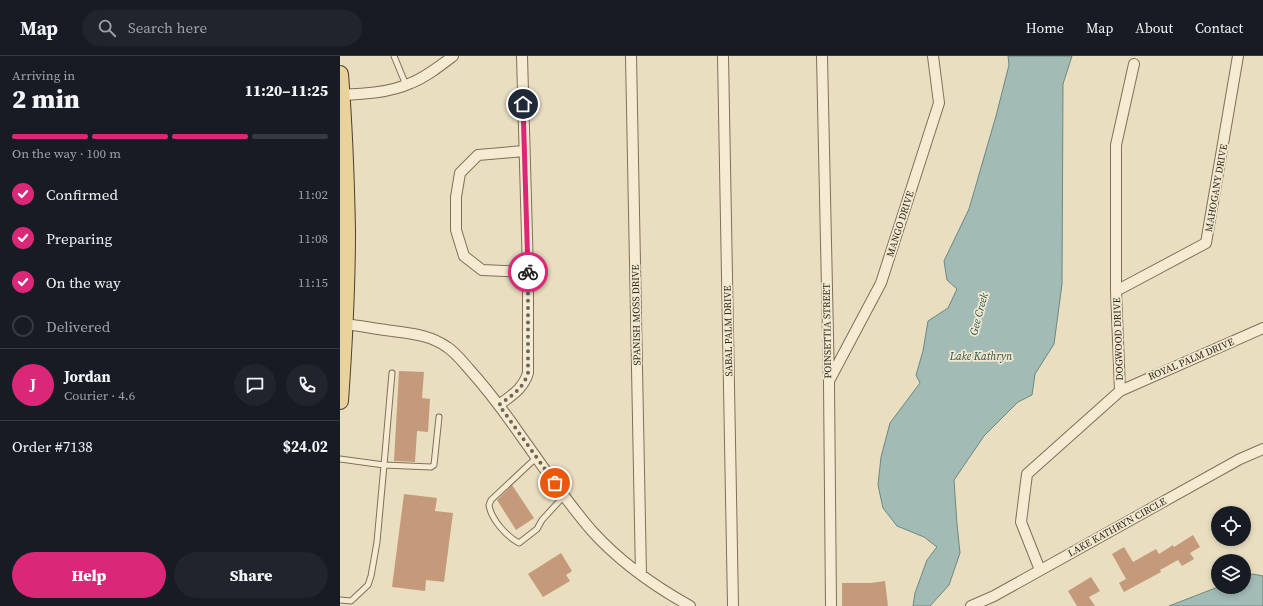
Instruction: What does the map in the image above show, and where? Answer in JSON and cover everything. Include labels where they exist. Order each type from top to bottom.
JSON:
[{"type":"main road","points":[[340,74],[347,231],[342,321],[340,401]]},
{"type":"street","points":[[341,95],[390,90],[406,85],[437,69],[452,56]]},
{"type":"street","points":[[499,405],[520,389],[525,382],[528,373],[528,272],[522,56]]},
{"type":"street","name":"SPANISH MOSS DRIVE","points":[[632,56],[641,575]]},
{"type":"street","name":"SABAL PALM DRIVE","points":[[723,56],[733,606]]},
{"type":"street","name":"POINSETTIA STREET","points":[[822,56],[829,382],[831,606]]},
{"type":"street","name":"MANGO DRIVE","points":[[829,382],[881,283],[932,126],[939,103],[933,56]]},
{"type":"street","name":"MAHOGANY DRIVE","points":[[1116,291],[1206,242],[1238,56]]},
{"type":"street","name":"DOGWOOD DRIVE","points":[[1040,570],[1021,522],[1027,474],[1120,390],[1116,291],[1116,145],[1134,64]]},
{"type":"street","points":[[524,152],[478,155],[460,173],[456,197],[456,230],[464,256],[482,270],[528,272]]},
{"type":"street","points":[[342,321],[423,336],[448,348],[459,358],[499,405],[564,496],[592,532],[641,575],[690,606]]},
{"type":"street","name":"ROYAL PALM DRIVE","points":[[1120,390],[1263,328]]},
{"type":"street","name":"LAKE KATHRYN CIRCLE","points":[[971,606],[994,596],[1240,459],[1263,449]]},
{"type":"lane","points":[[396,57],[406,85]]},
{"type":"lane","points":[[340,600],[351,601],[368,585],[371,576],[377,542],[392,373]]},
{"type":"lane","points":[[340,459],[384,465],[431,467],[434,465],[439,417]]},
{"type":"lane","points":[[537,457],[491,500],[489,505],[492,516],[503,530],[519,543],[537,529],[542,520],[564,496]]},
{"type":"water","name":"Lake Kathryn","points":[[1008,56],[1072,56],[1063,84],[1062,284],[1054,344],[1035,374],[1032,395],[1018,402],[984,436],[954,480],[960,553],[949,585],[930,606],[913,606],[915,593],[927,560],[937,547],[924,537],[897,526],[883,508],[878,485],[881,457],[890,423],[920,383],[916,375],[923,351],[928,321],[948,308],[957,289],[947,280],[944,261],[969,209],[1009,65]]},
{"type":"water","points":[[1251,575],[1263,576],[1263,606],[1169,606],[1211,590],[1211,594],[1251,594]]},
{"type":"building","points":[[399,371],[424,372],[422,398],[430,399],[428,432],[417,431],[415,462],[394,461]]},
{"type":"building","points":[[512,485],[534,518],[516,530],[497,500]]},
{"type":"building","points":[[404,494],[437,498],[435,511],[453,513],[444,582],[426,580],[425,591],[392,587]]},
{"type":"building","points":[[1193,535],[1200,547],[1190,553],[1194,559],[1182,566],[1178,560],[1160,570],[1161,572],[1124,592],[1119,583],[1126,579],[1112,554],[1124,547],[1133,562],[1156,549],[1159,554],[1173,545],[1174,547]]},
{"type":"building","points":[[561,553],[572,571],[566,575],[570,581],[543,597],[528,574]]},
{"type":"building","points":[[1091,577],[1100,591],[1089,597],[1095,606],[1077,606],[1068,591]]},
{"type":"building","points":[[885,581],[888,606],[842,606],[842,583],[871,583]]},
{"type":"way so far","points":[[528,272],[528,373],[525,382],[520,389],[499,405],[555,483]]},
{"type":"route","points":[[523,104],[528,272]]},
{"type":"water label","name":"Gee Creek","points":[[979,314]]}]
